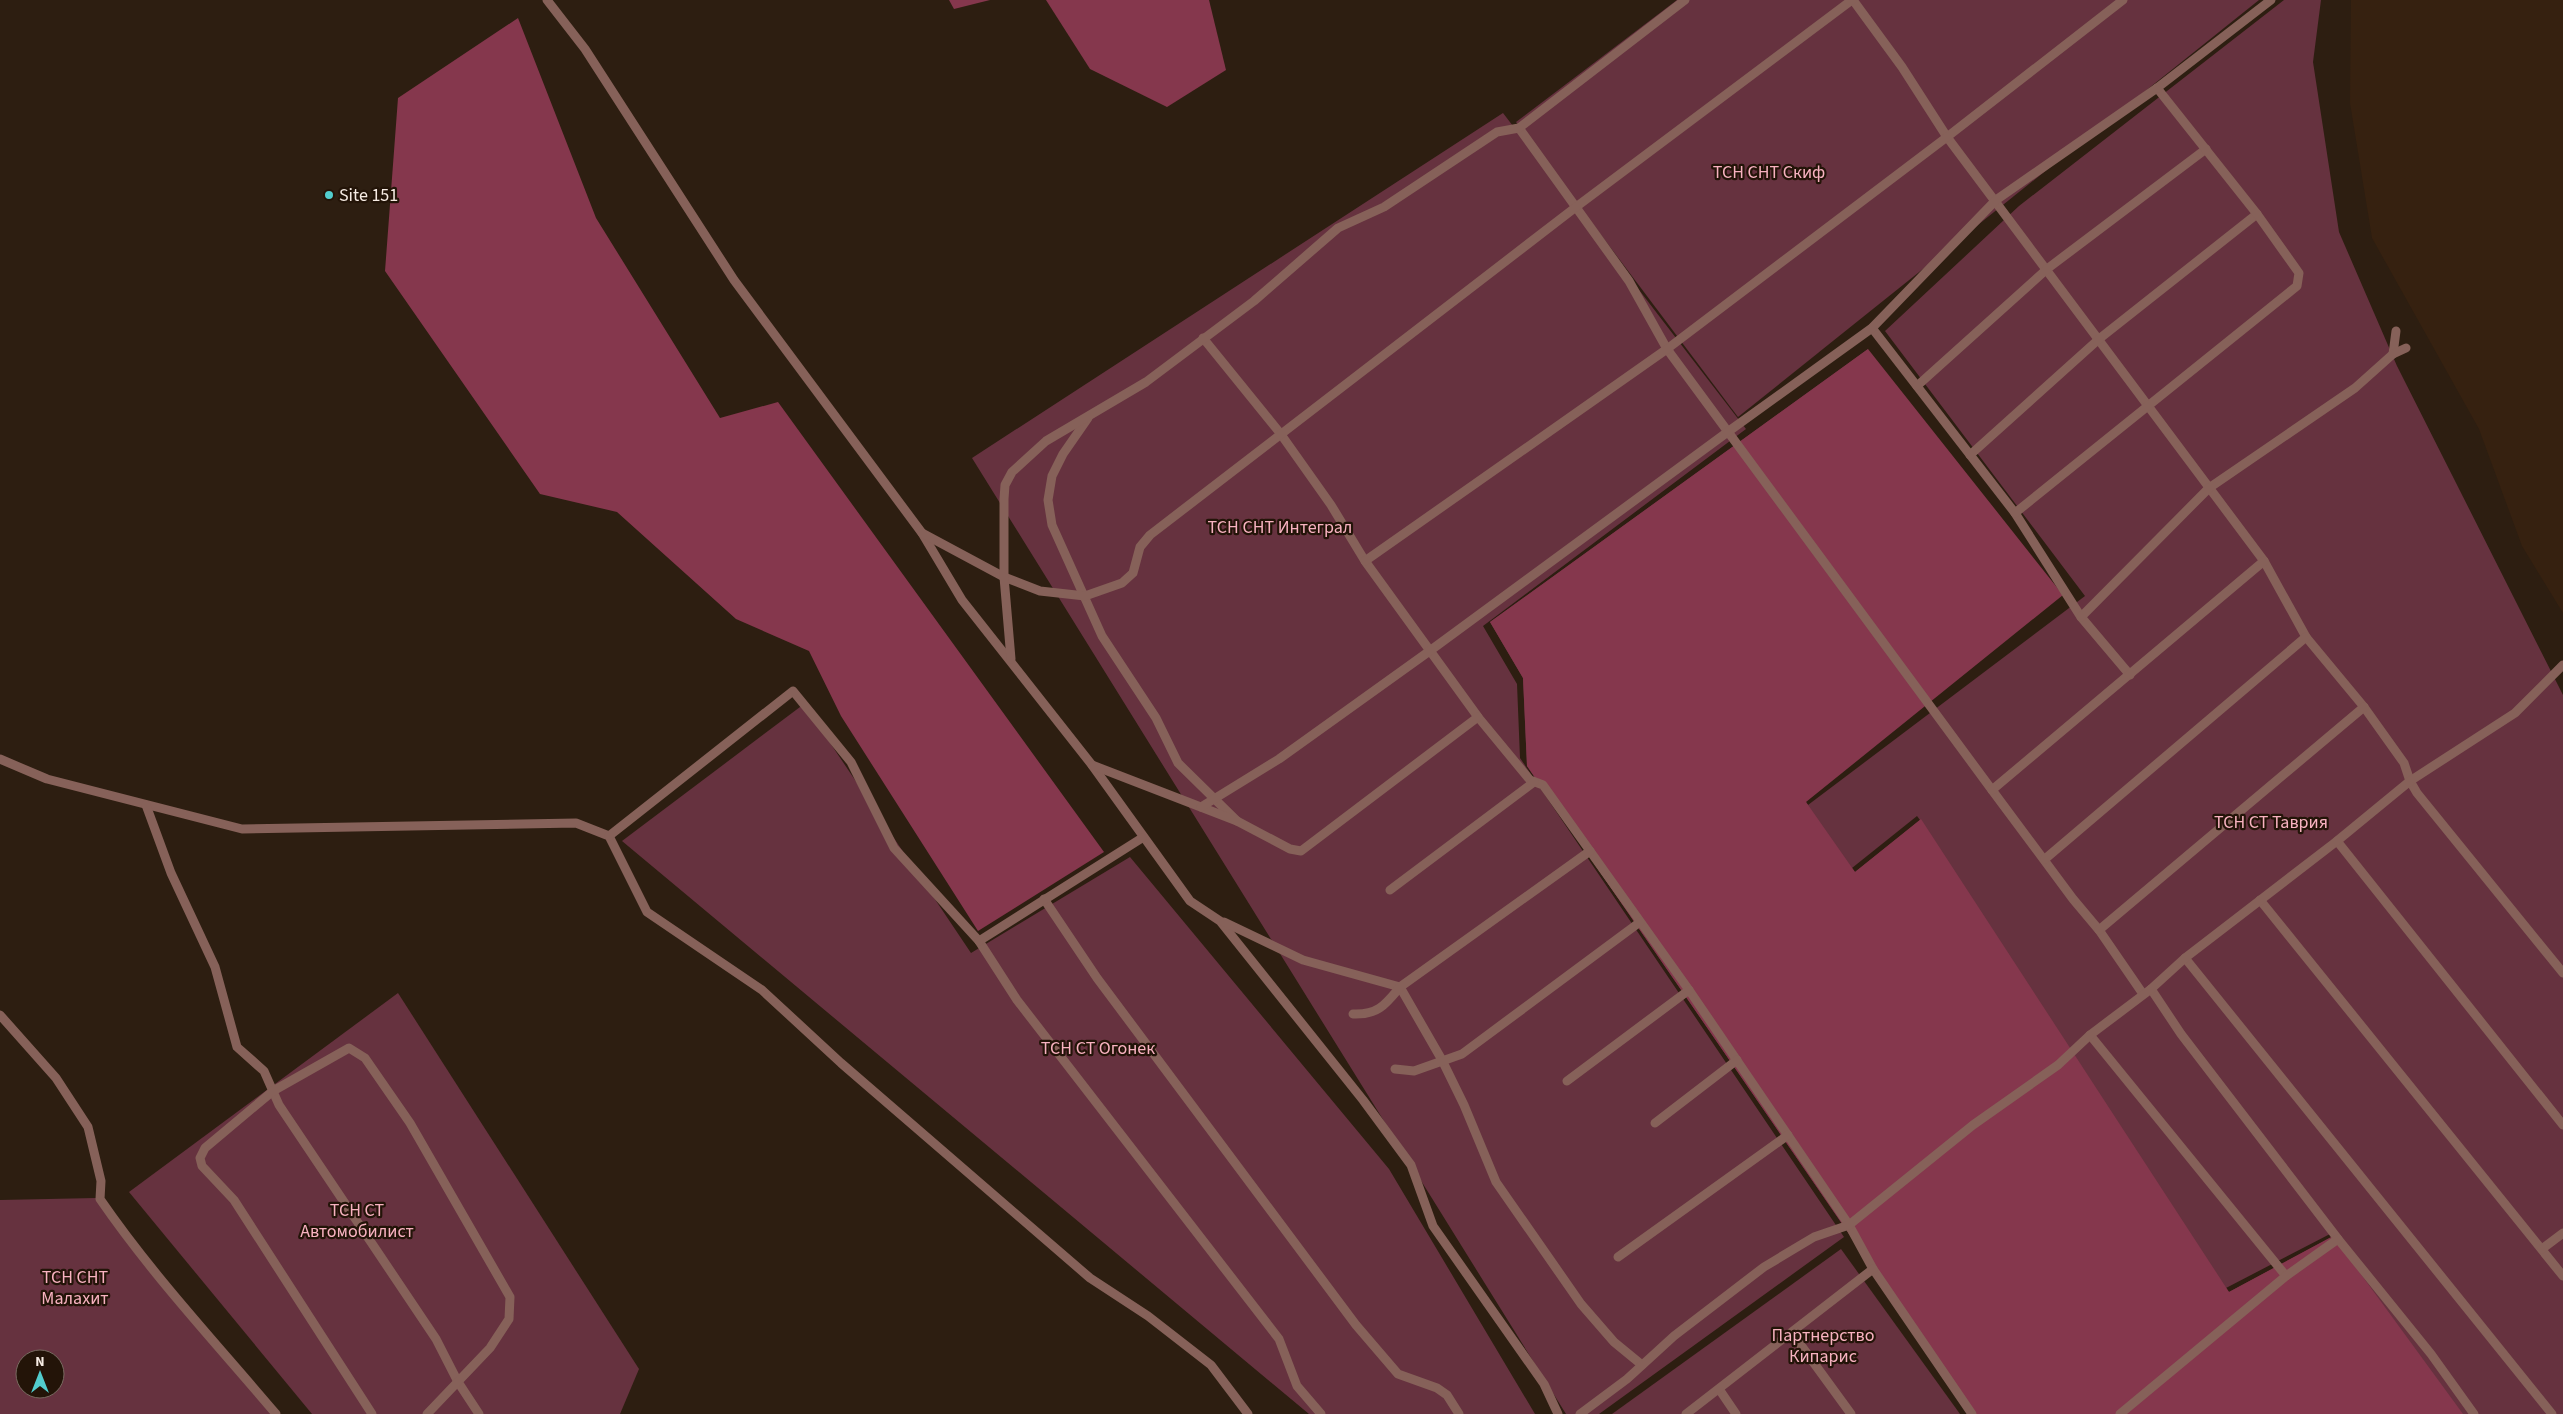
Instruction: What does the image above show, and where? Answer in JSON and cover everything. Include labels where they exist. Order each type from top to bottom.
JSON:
[{"type":"street","points":[[547,0],[584,48],[734,280],[922,533],[962,600],[1011,659],[1092,765],[1142,838],[1190,901],[1220,921],[1303,960],[1400,987],[1442,1060],[1464,1105],[1496,1182],[1581,1304],[1614,1342],[1642,1365]]},
{"type":"street","points":[[1011,659],[1004,577],[1004,499],[1005,485],[1012,472],[1046,441],[1146,382],[1202,338],[1254,301],[1338,228],[1384,207],[1497,132],[1519,128],[1685,0]]},
{"type":"street","points":[[922,533],[1004,577],[1040,591],[1086,596],[1122,583],[1133,574],[1140,547],[1150,535],[1280,433],[1576,207],[1853,0],[1902,67],[1947,137],[1996,200],[2264,561],[2306,637],[2364,707],[2404,764],[2410,781],[2563,974]]},
{"type":"street","points":[[1365,561],[1667,349],[1947,137],[2123,0]]},
{"type":"street","points":[[1201,807],[1279,759],[1432,650],[1872,328],[1996,200],[2157,88],[2271,0]]},
{"type":"street","points":[[2015,513],[2297,286],[2299,274],[2258,214],[2157,88]]},
{"type":"street","points":[[1519,128],[1629,281],[1667,349],[1992,790],[2073,899],[2181,1034],[2338,1239],[2431,1354],[2474,1414]]},
{"type":"street","points":[[1917,386],[2047,269],[2206,149]]},
{"type":"street","points":[[1970,455],[2099,339],[2258,214]]},
{"type":"street","points":[[1872,328],[2015,513],[2081,617],[2130,675]]},
{"type":"street","points":[[2393,354],[2396,331]]},
{"type":"street","points":[[1202,338],[1280,433],[1331,504],[1365,561],[1432,650],[1478,717],[1530,780],[1544,785],[1689,990],[1849,1224],[1873,1269],[1972,1414]]},
{"type":"street","points":[[2081,617],[2209,488],[2355,388],[2393,354],[2406,348]]},
{"type":"street","points":[[1092,414],[1062,454],[1052,476],[1048,500],[1052,524],[1068,563],[1086,596],[1102,636],[1156,718],[1178,763],[1237,821]]},
{"type":"street","points":[[1992,790],[2264,561]]},
{"type":"street","points":[[2045,859],[2306,637]]},
{"type":"street","points":[[1580,1414],[1642,1365],[1674,1336],[1764,1267],[1814,1237],[1849,1224],[1973,1125],[2058,1065],[2090,1035],[2147,992],[2185,958],[2337,842],[2410,781],[2505,720],[2563,665]]},
{"type":"street","points":[[609,836],[793,691],[850,762],[894,848],[979,941],[1017,1000],[1279,1339],[1297,1386],[1321,1414]]},
{"type":"street","points":[[2099,930],[2364,707]]},
{"type":"street","points":[[1092,765],[1237,821],[1290,849],[1306,849],[1478,717]]},
{"type":"street","points":[[0,759],[47,779],[242,829],[576,823],[609,836],[647,912],[762,990],[842,1063],[1090,1278],[1148,1316],[1211,1365],[1248,1414]]},
{"type":"street","points":[[1390,890],[1534,782]]},
{"type":"street","points":[[146,804],[171,873],[215,967],[238,1047],[264,1072],[280,1105],[436,1339],[458,1382],[479,1414]]},
{"type":"street","points":[[979,941],[1142,838]]},
{"type":"street","points":[[2337,842],[2563,1125]]},
{"type":"street","points":[[1353,1014],[1369,1014],[1387,1002],[1400,987],[1590,851]]},
{"type":"street","points":[[1044,899],[1097,978],[1356,1325],[1398,1374],[1437,1388],[1447,1395],[1459,1414]]},
{"type":"street","points":[[2260,900],[2563,1276]]},
{"type":"street","points":[[1220,921],[1363,1100],[1411,1165],[1433,1226],[1544,1384],[1558,1414]]},
{"type":"street","points":[[1395,1069],[1414,1071],[1462,1054],[1640,922]]},
{"type":"street","points":[[2185,958],[2552,1414]]},
{"type":"street","points":[[1567,1081],[1689,990]]},
{"type":"street","points":[[0,1015],[56,1078],[88,1127],[101,1181],[100,1199],[127,1239],[171,1294],[276,1414]]},
{"type":"street","points":[[2090,1035],[2286,1276]]},
{"type":"street","points":[[372,1414],[234,1200],[200,1162],[202,1151],[273,1091],[348,1048],[365,1058],[410,1123],[510,1297],[509,1319],[490,1348],[427,1414]]},
{"type":"street","points":[[1655,1123],[1737,1060]]},
{"type":"street","points":[[1618,1257],[1788,1135]]},
{"type":"street","points":[[2542,1249],[2563,1233]]},
{"type":"street","points":[[2120,1414],[2286,1276],[2338,1239]]},
{"type":"street","points":[[1686,1414],[1873,1269]]},
{"type":"street","points":[[1792,1333],[1851,1414]]},
{"type":"street","points":[[1719,1389],[1736,1414]]},
{"type":"shaded area","points":[[949,0],[990,0],[954,9]]},
{"type":"shaded area","points":[[1046,0],[1209,0],[1226,70],[1167,107],[1090,69]]},
{"type":"shaded area","points":[[2351,0],[2563,0],[2563,613],[2522,546],[2479,429],[2372,238],[2350,103]]},
{"type":"shaded area","points":[[518,18],[596,218],[720,418],[778,402],[1104,852],[978,931],[841,716],[809,651],[736,619],[617,512],[540,494],[385,271],[398,98]]},
{"type":"shaded area","points":[[1868,349],[2063,595],[1806,802],[1855,872],[1921,819],[2229,1292],[2333,1236],[2463,1414],[1973,1414],[1527,766],[1523,678],[1490,622]]},
{"type":"green space","name":"ТСН СНТ Скиф","points":[[1677,0],[2259,0],[1738,417],[1516,122]]},
{"type":"green space","name":"ТСН СТ Таврия","points":[[2284,0],[2321,0],[2313,62],[2339,232],[2397,366],[2563,695],[2563,1414],[1973,1414],[1527,766],[1523,678],[1490,622],[1868,349],[1806,802],[1808,805],[2085,596],[1885,331],[2019,206]],"holes":[[[1917,816],[1920,820],[1855,872],[1852,868]],[[2330,1234],[2332,1237],[2229,1292],[2226,1288]]]},
{"type":"green space","name":"ТСН СНТ Интеграл","points":[[1503,113],[1746,429],[1483,626],[1517,684],[1520,758],[1844,1237],[1599,1414],[1566,1414],[972,458]]},
{"type":"green space","name":"ТСН СТ Огонек","points":[[804,704],[971,953],[1130,857],[1389,1169],[1535,1414],[1309,1414],[622,841]]},
{"type":"green space","name":"ТСН СТ Автомобилист","points":[[398,993],[639,1369],[620,1414],[312,1414],[129,1192]]},
{"type":"green space","name":"ТСН СНТ Малахит","points":[[96,1198],[279,1414],[0,1414],[0,1200]]},
{"type":"green space","name":"Партнерство Кипарис","points":[[1841,1249],[1960,1414],[1612,1414]]},
{"type":"place","name":"Site 151","points":[[329,195]]}]
